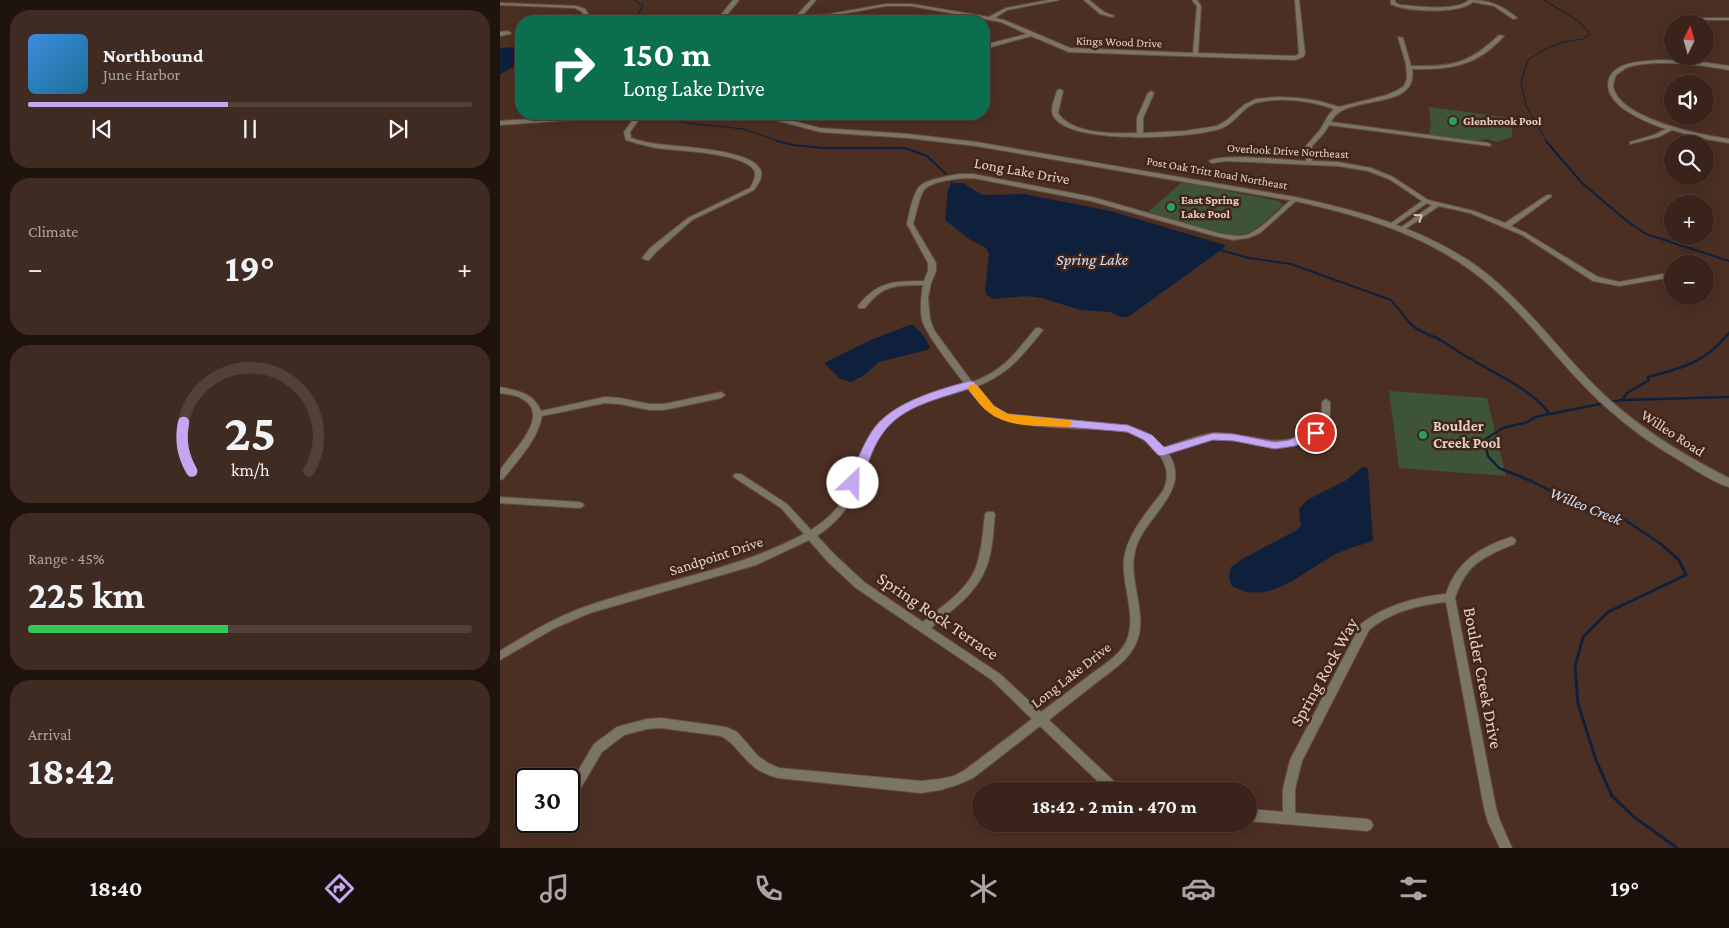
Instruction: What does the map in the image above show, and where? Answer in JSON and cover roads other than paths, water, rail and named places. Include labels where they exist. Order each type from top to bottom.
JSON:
[{"type":"street","points":[[724,15],[736,0]]},
{"type":"street","points":[[800,15],[814,0]]},
{"type":"street","points":[[990,19],[1013,7],[1057,0]]},
{"type":"street","points":[[1086,0],[1102,13],[1112,16]]},
{"type":"street","points":[[1194,0],[1199,6],[1195,55]]},
{"type":"street","name":"Kings Wood Drive","points":[[990,19],[1008,23],[1069,50],[1301,59],[1297,0]]},
{"type":"street","points":[[1393,4],[1457,8],[1468,5],[1472,0],[1496,5],[1516,18]]},
{"type":"street","points":[[500,4],[576,7],[583,10],[587,15]]},
{"type":"street","name":"Kings Wood Drive","points":[[830,15],[886,5],[903,4],[967,15]]},
{"type":"street","points":[[1714,19],[1729,19]]},
{"type":"street","points":[[500,34],[508,33]]},
{"type":"street","points":[[990,45],[1030,34]]},
{"type":"street","points":[[1408,67],[1441,68],[1466,62],[1485,52],[1501,36]]},
{"type":"street","points":[[1309,162],[1309,146],[1324,130],[1331,115],[1339,109],[1383,98],[1400,91],[1410,78],[1400,38]]},
{"type":"street","points":[[1729,68],[1692,62],[1664,61],[1632,65],[1614,74],[1611,78],[1610,87],[1622,104],[1638,115],[1670,129],[1700,137],[1729,141]]},
{"type":"street","points":[[1060,90],[1055,116],[1066,125],[1103,134],[1140,136],[1220,126],[1231,120],[1243,107],[1253,102],[1273,99],[1320,102],[1339,109]]},
{"type":"street","points":[[1140,136],[1140,118],[1150,93]]},
{"type":"street","points":[[1246,97],[1253,102]]},
{"type":"street","points":[[500,123],[543,120]]},
{"type":"street","points":[[636,120],[627,132],[628,139],[651,146],[730,156],[758,169],[756,184],[747,192],[690,219],[646,258]]},
{"type":"street","name":"Post Oak Tritt Road Northeast","points":[[783,120],[820,130],[908,136],[976,144],[1295,199],[1342,209],[1392,225],[1453,255],[1484,276],[1510,300],[1606,402]]},
{"type":"street","points":[[1327,123],[1488,145]]},
{"type":"street","points":[[1632,143],[1656,136],[1670,129]]},
{"type":"street","name":"Overlook Drive Northeast","points":[[1212,161],[1226,159],[1309,162],[1350,165],[1376,171],[1391,178],[1426,201],[1436,205],[1466,210],[1506,226],[1544,245],[1596,279],[1619,284],[1663,276]]},
{"type":"street","name":"Long Lake Drive","points":[[580,778],[598,748],[621,731],[647,724],[661,723],[722,731],[733,736],[754,760],[778,773],[921,786],[946,784],[969,774],[1119,659],[1131,642],[1134,625],[1128,564],[1129,553],[1134,540],[1172,481],[1171,466],[1162,452],[1148,437],[1128,428],[1018,420],[1004,417],[990,408],[970,384],[928,325],[924,298],[932,271],[932,263],[913,232],[910,220],[922,188],[941,180],[959,176],[973,176],[1071,194],[1216,235],[1236,238],[1251,236],[1258,232],[1295,199]]},
{"type":"street","points":[[1506,226],[1549,196]]},
{"type":"street","points":[[1392,225],[1426,201]]},
{"type":"street","points":[[1402,229],[1436,205]]},
{"type":"street","points":[[862,306],[872,293],[885,286],[903,283],[927,283]]},
{"type":"street","name":"Sandpoint Drive","points":[[500,656],[551,626],[574,615],[731,569],[770,554],[828,523],[838,514],[873,440],[886,422],[901,410],[916,403],[989,377],[1004,369],[1039,330]]},
{"type":"street","points":[[500,390],[527,397],[537,408],[539,414],[535,429],[500,477]]},
{"type":"street","points":[[539,414],[605,400],[620,400],[649,407],[664,407],[721,396]]},
{"type":"street","points":[[1162,452],[1213,436],[1267,445],[1291,443],[1321,429],[1326,420],[1326,402]]},
{"type":"street","name":"Willeo Road","points":[[1606,402],[1640,430],[1675,454],[1729,483]]},
{"type":"street","name":"Spring Rock Terrace","points":[[738,476],[778,501],[840,568],[860,585],[996,677],[1106,782]]},
{"type":"street","points":[[500,500],[579,505]]},
{"type":"street","points":[[925,628],[966,590],[977,576],[984,557],[990,514]]},
{"type":"street","name":"Boulder Creek Drive","points":[[1506,848],[1490,808],[1450,598],[1454,582],[1469,563],[1511,541]]},
{"type":"street","name":"Spring Rock Way","points":[[1289,819],[1289,789],[1296,760],[1365,628],[1381,616],[1430,601],[1450,598]]},
{"type":"street","points":[[1257,816],[1367,825]]},
{"type":"water","points":[[515,47],[515,66],[500,74],[500,48]]},
{"type":"water","name":"Spring Lake","points":[[954,183],[963,183],[982,195],[1024,194],[1110,211],[1225,245],[1224,248],[1128,317],[1120,317],[1110,312],[1080,310],[1042,298],[1026,296],[993,299],[987,295],[985,290],[989,254],[986,248],[969,239],[945,220],[948,189]]},
{"type":"water","points":[[913,325],[921,333],[930,348],[879,362],[863,376],[851,382],[840,379],[824,363],[871,340]]},
{"type":"water","points":[[1363,467],[1368,468],[1373,541],[1336,554],[1299,577],[1272,590],[1258,593],[1245,591],[1231,585],[1229,577],[1231,567],[1295,531],[1301,526],[1299,509],[1307,500],[1345,481]]},
{"type":"waterway","points":[[634,0],[643,5],[639,15]]},
{"type":"waterway","name":"Willeo Creek","points":[[1544,0],[1580,22],[1590,34],[1583,39],[1564,42],[1547,48],[1528,60],[1521,82],[1526,106],[1547,142]]},
{"type":"waterway","points":[[677,120],[686,123],[744,129],[780,142]]},
{"type":"waterway","name":"Willeo Creek","points":[[1546,141],[1582,183],[1628,222],[1646,234],[1729,261]]},
{"type":"waterway","points":[[780,142],[823,148],[905,148],[927,156],[946,174]]},
{"type":"waterway","points":[[952,181],[951,186],[953,186]]},
{"type":"waterway","points":[[1220,250],[1249,258],[1291,264],[1391,300],[1410,323]]},
{"type":"waterway","points":[[1410,323],[1416,329],[1442,341],[1522,389],[1549,413]]},
{"type":"waterway","name":"Willeo Creek","points":[[1610,402],[1622,400],[1627,393],[1649,380],[1648,377],[1683,367],[1702,357],[1712,351],[1729,333]]},
{"type":"waterway","points":[[1623,400],[1729,397]]},
{"type":"waterway","name":"Willeo Creek","points":[[1605,403],[1535,417],[1528,422],[1503,428],[1484,440],[1488,456],[1499,468],[1531,481],[1572,502],[1625,520],[1661,544],[1672,554]]},
{"type":"waterway","name":"Willeo Creek","points":[[1671,553],[1679,560],[1686,575],[1608,612],[1583,637],[1575,667],[1578,704],[1596,760],[1612,796],[1634,817],[1677,848]]},
{"type":"place","name":"Glenbrook Pool","points":[[1453,121]]},
{"type":"place","name":"East Spring Lake Pool","points":[[1171,207]]},
{"type":"place","name":"Boulder Creek Pool","points":[[1423,435]]}]
